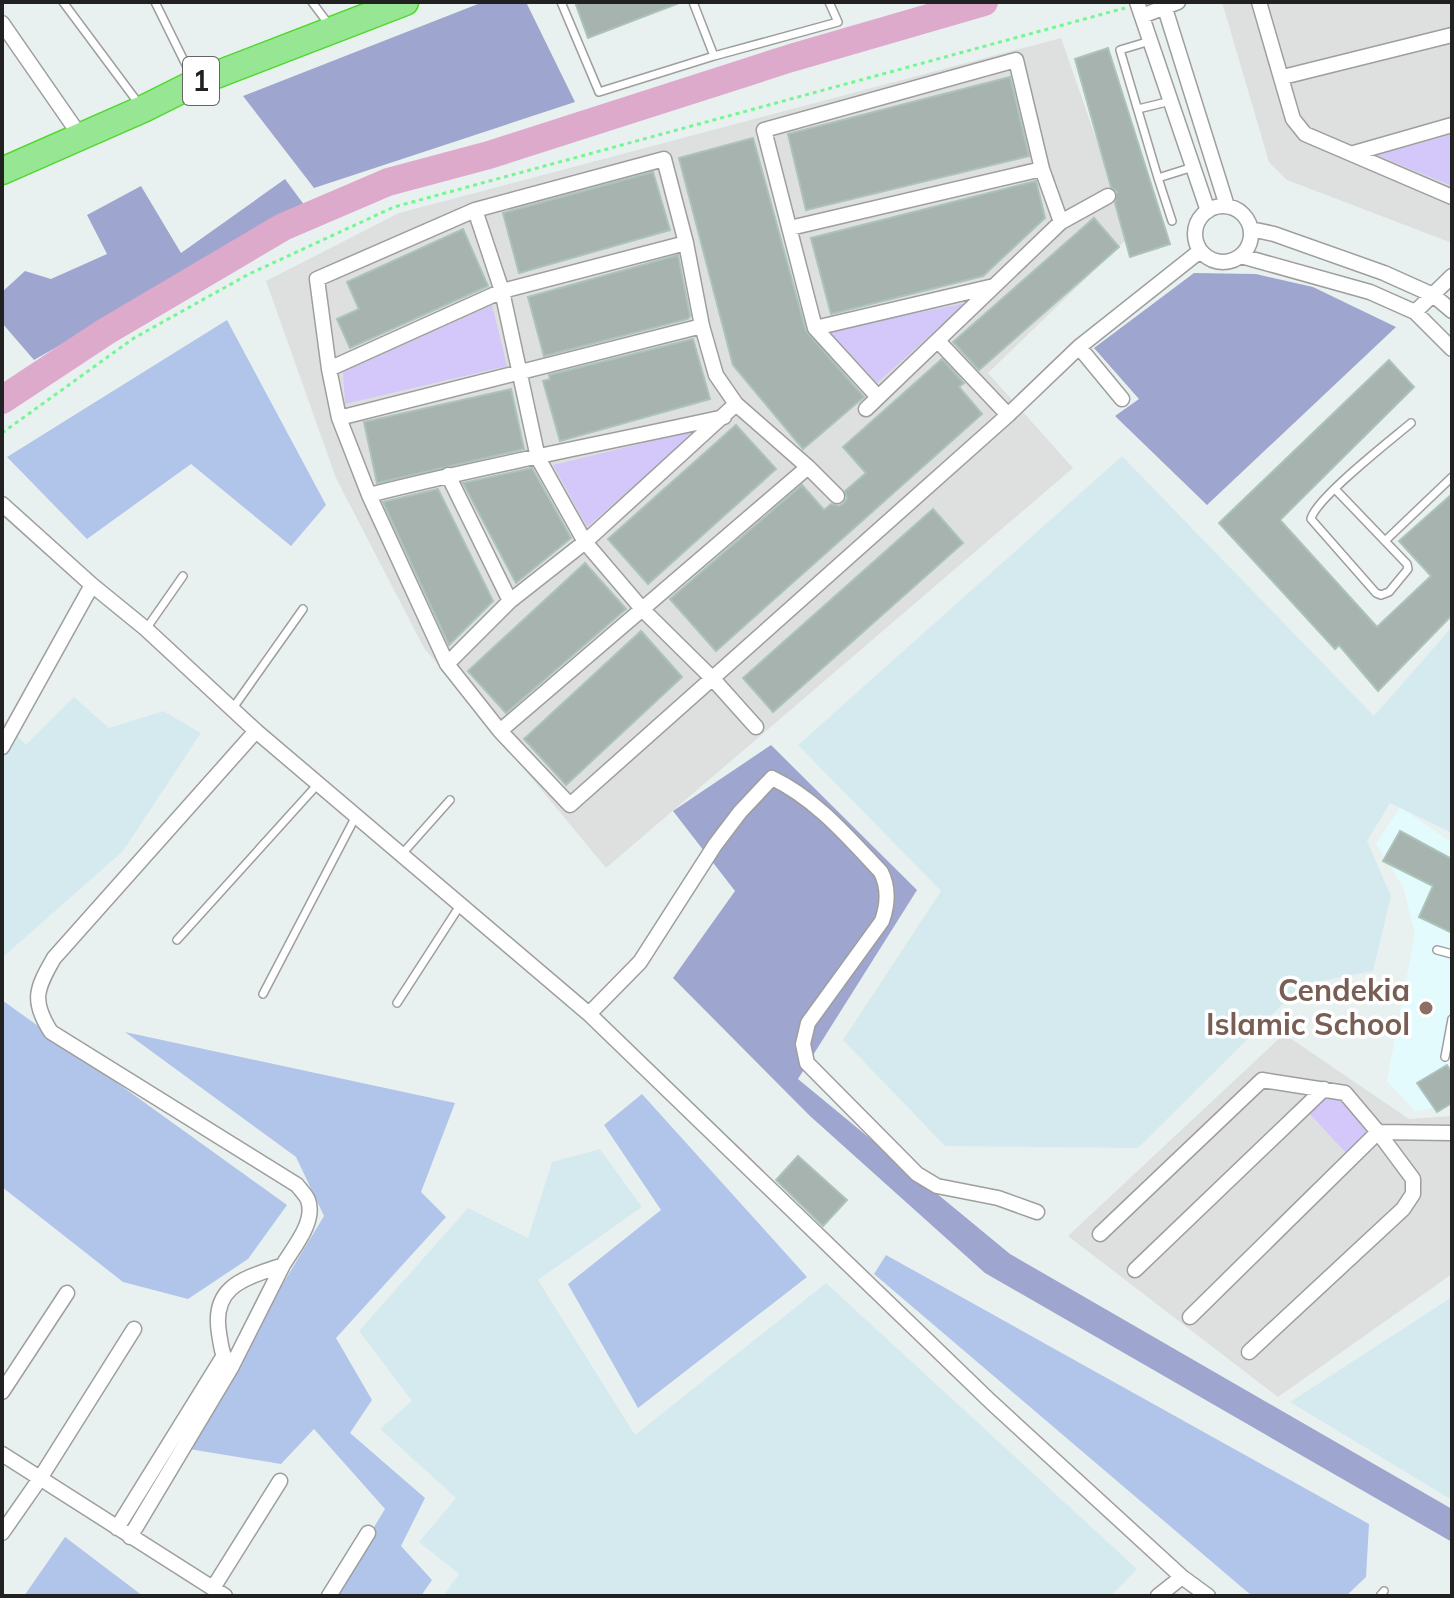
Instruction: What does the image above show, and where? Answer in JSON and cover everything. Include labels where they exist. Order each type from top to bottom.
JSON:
[{"type":"highway","name":"1","points":[[2,171],[195,83],[405,2]]},
{"type":"street","points":[[1259,2],[1293,119],[1305,134],[1452,197]]},
{"type":"street","points":[[1208,211],[1139,8],[1168,3],[1227,206]]},
{"type":"street","points":[[2,23],[81,137]]},
{"type":"street","points":[[1283,77],[1452,35]]},
{"type":"street","points":[[878,397],[815,328],[764,130],[1016,60],[1042,169],[1061,222]]},
{"type":"street","points":[[1354,153],[1452,125]]},
{"type":"street","points":[[837,496],[736,404],[716,375],[664,159],[475,210],[317,279],[339,418],[369,495],[447,664],[500,731],[570,805],[1008,415],[1079,347],[1200,251]]},
{"type":"street","points":[[790,228],[1042,169]]},
{"type":"street","points":[[866,409],[1061,222],[1108,196]]},
{"type":"street","points":[[1227,206],[1243,214],[1251,229],[1248,249],[1241,256],[1225,263],[1216,262],[1200,251],[1195,229],[1208,211],[1227,206]]},
{"type":"street","points":[[475,210],[502,291],[538,458],[585,542],[643,610],[713,679],[756,727]]},
{"type":"street","points":[[1251,229],[1274,234],[1370,268],[1433,295],[1452,311]]},
{"type":"street","points":[[329,369],[502,291],[686,243]]},
{"type":"street","points":[[1241,256],[1370,292],[1415,312],[1452,349]]},
{"type":"street","points":[[1415,312],[1452,276]]},
{"type":"street","points":[[815,328],[995,286]]},
{"type":"street","points":[[339,418],[702,326]]},
{"type":"street","points":[[938,341],[1008,415]]},
{"type":"street","points":[[1079,347],[1122,399]]},
{"type":"street","points":[[447,664],[510,601],[585,542],[736,404]]},
{"type":"street","points":[[369,495],[448,475],[725,416]]},
{"type":"street","points":[[500,731],[808,467]]},
{"type":"street","points":[[448,475],[510,601]]},
{"type":"street","points":[[2,504],[146,629],[256,731],[589,1014],[979,1392],[1182,1577],[1208,1596]]},
{"type":"street","points":[[2,747],[92,585]]},
{"type":"street","points":[[124,1532],[306,1227],[308,1200],[297,1185],[51,1032],[37,1007],[38,993],[54,958],[256,731]]},
{"type":"street","points":[[589,1014],[640,962],[715,845],[772,778],[790,786],[818,808],[872,863],[886,882],[886,910],[882,921],[808,1023],[803,1044],[807,1063],[917,1174],[937,1186],[984,1194],[1037,1212]]},
{"type":"street","points":[[1100,1234],[1262,1080],[1345,1093],[1413,1179],[1413,1194],[1403,1209],[1249,1352]]},
{"type":"street","points":[[1135,1270],[1324,1089]]},
{"type":"street","points":[[1190,1317],[1378,1132],[1452,1133]]},
{"type":"street","points":[[227,1362],[217,1313],[223,1294],[233,1285],[283,1265]]},
{"type":"street","points":[[2,1392],[67,1293]]},
{"type":"street","points":[[2,1533],[134,1329]]},
{"type":"street","points":[[2,1454],[219,1592],[280,1481]]},
{"type":"street","points":[[329,1596],[368,1533]]},
{"type":"street","points":[[1158,1596],[1182,1577]]},
{"type":"lane","points":[[63,2],[143,109]]},
{"type":"lane","points":[[155,2],[195,83]]},
{"type":"lane","points":[[312,2],[333,31]]},
{"type":"lane","points":[[561,2],[599,92],[838,22],[829,2]]},
{"type":"lane","points":[[693,2],[714,56]]},
{"type":"lane","points":[[1150,41],[1120,50],[1172,221]]},
{"type":"lane","points":[[1138,109],[1171,101]]},
{"type":"lane","points":[[1158,178],[1193,167]]},
{"type":"lane","points":[[1335,489],[1407,564],[1408,569],[1389,592],[1376,593],[1311,519],[1317,505],[1335,489],[1411,423]]},
{"type":"lane","points":[[1386,540],[1452,477]]},
{"type":"lane","points":[[146,629],[183,576]]},
{"type":"lane","points":[[233,708],[303,609]]},
{"type":"lane","points":[[177,940],[318,784]]},
{"type":"lane","points":[[402,854],[450,800]]},
{"type":"lane","points":[[263,994],[356,816]]},
{"type":"lane","points":[[397,1003],[461,904]]},
{"type":"lane","points":[[1437,950],[1452,954]]},
{"type":"lane","points":[[1445,1057],[1452,1019]]},
{"type":"path","points":[[2,433],[134,338],[249,274],[394,207],[1139,8]]},
{"type":"shaded area","points":[[483,2],[526,2],[575,102],[314,188],[243,96]]},
{"type":"shaded area","points":[[1222,2],[1452,2],[1452,243],[1287,180],[1269,162]]},
{"type":"shaded area","points":[[1061,38],[1130,236],[988,373],[1073,468],[606,868],[424,648],[336,478],[266,281],[399,213]]},
{"type":"shaded area","points":[[1452,134],[1452,186],[1376,155]]},
{"type":"shaded area","points":[[285,179],[305,206],[34,360],[2,323],[2,292],[25,271],[51,279],[107,254],[87,215],[141,186],[181,253]]},
{"type":"shaded area","points":[[1194,273],[1256,274],[1313,287],[1396,327],[1207,505],[1115,416],[1139,399],[1094,348]]},
{"type":"shaded area","points":[[966,303],[877,383],[829,331]]},
{"type":"shaded area","points":[[492,305],[507,366],[345,404],[343,372]]},
{"type":"shaded area","points":[[227,320],[326,505],[291,546],[191,464],[87,539],[7,457]]},
{"type":"shaded area","points":[[698,430],[587,527],[553,465]]},
{"type":"shaded area","points":[[1122,456],[1374,716],[1452,627],[1452,833],[1390,803],[1367,841],[1391,896],[1373,971],[1302,985],[1138,1148],[945,1146],[843,1040],[941,891],[798,745]]},
{"type":"shaded area","points":[[74,697],[109,728],[163,711],[201,733],[123,851],[2,958],[2,719],[26,745]]},
{"type":"shaded area","points":[[771,745],[917,890],[798,1079],[1010,1254],[1452,1509],[1452,1542],[985,1273],[810,1116],[673,978],[735,891],[673,811]]},
{"type":"shaded area","name":"Cendekia Islamic School","points":[[1400,807],[1452,843],[1452,1105],[1415,1111],[1387,1081],[1415,934],[1403,886],[1376,844]]},
{"type":"shaded area","points":[[2,1000],[287,1205],[248,1259],[188,1299],[123,1282],[2,1187]]},
{"type":"shaded area","points":[[125,1032],[455,1103],[421,1192],[446,1217],[336,1338],[372,1400],[350,1433],[425,1498],[401,1546],[432,1580],[421,1596],[332,1596],[385,1509],[314,1429],[281,1464],[183,1448],[324,1216],[296,1157]]},
{"type":"shaded area","points":[[1284,1034],[1409,1119],[1452,1116],[1452,1274],[1278,1397],[1068,1236]]},
{"type":"shaded area","points":[[642,1094],[807,1277],[638,1408],[568,1284],[661,1210],[604,1125]]},
{"type":"shaded area","points":[[1325,1095],[1343,1097],[1373,1132],[1349,1156],[1307,1111]]},
{"type":"shaded area","points":[[600,1149],[642,1207],[538,1280],[635,1435],[826,1283],[1137,1569],[1111,1596],[443,1596],[459,1574],[419,1542],[456,1498],[380,1429],[412,1401],[359,1331],[468,1208],[528,1238],[552,1162]]},
{"type":"shaded area","points":[[886,1255],[1369,1524],[1366,1577],[1346,1596],[1252,1596],[874,1274]]},
{"type":"shaded area","points":[[1452,1297],[1452,1500],[1290,1402]]},
{"type":"shaded area","points":[[65,1537],[143,1596],[24,1596]]},
{"type":"building","points":[[575,2],[679,2],[679,3],[588,38]]},
{"type":"building","points":[[1108,48],[1170,244],[1130,257],[1115,203],[1117,192],[1111,187],[1075,59]]},
{"type":"building","points":[[1010,77],[1029,156],[806,210],[788,134]]},
{"type":"building","points":[[753,138],[806,331],[864,397],[803,449],[733,365],[679,158]]},
{"type":"building","points":[[653,172],[670,230],[519,273],[503,213]]},
{"type":"building","points":[[1036,181],[1045,218],[983,276],[831,314],[811,238]]},
{"type":"building","points":[[1094,218],[1119,247],[979,370],[953,342]]},
{"type":"building","points":[[463,229],[488,286],[350,348],[337,319],[359,309],[347,282]]},
{"type":"building","points":[[678,255],[690,316],[688,319],[544,356],[528,297]]},
{"type":"building","points":[[693,339],[710,399],[560,441],[543,381],[550,379],[549,375]]},
{"type":"building","points":[[942,359],[964,383],[959,387],[982,414],[716,651],[670,599],[802,485],[824,510],[831,504],[843,504],[847,498],[845,491],[866,473],[843,447]]},
{"type":"building","points":[[1389,360],[1414,387],[1280,520],[1377,627],[1431,576],[1399,541],[1452,494],[1452,615],[1378,691],[1339,645],[1335,649],[1219,523]]},
{"type":"building","points":[[511,389],[524,449],[377,483],[364,422]]},
{"type":"building","points":[[736,425],[776,469],[648,584],[608,539]]},
{"type":"building","points":[[532,468],[571,538],[516,583],[463,483]]},
{"type":"building","points":[[438,489],[493,601],[449,645],[383,502]]},
{"type":"building","points":[[933,509],[963,543],[773,712],[743,678]]},
{"type":"building","points":[[585,563],[626,609],[506,713],[468,671]]},
{"type":"building","points":[[641,631],[682,677],[566,785],[524,739]]},
{"type":"building","name":"Cendekia Islamic School","points":[[1400,831],[1452,859],[1452,933],[1419,917],[1433,886],[1383,861]]},
{"type":"building","points":[[1447,1065],[1452,1073],[1452,1103],[1437,1112],[1417,1083]]},
{"type":"building","points":[[798,1156],[847,1200],[823,1226],[776,1180]]},
{"type":"waterway","points":[[2,400],[105,332],[283,227],[388,182],[489,155],[791,58],[984,2]]},
{"type":"place","name":"Cendekia Islamic School","points":[[1426,1008]]}]
